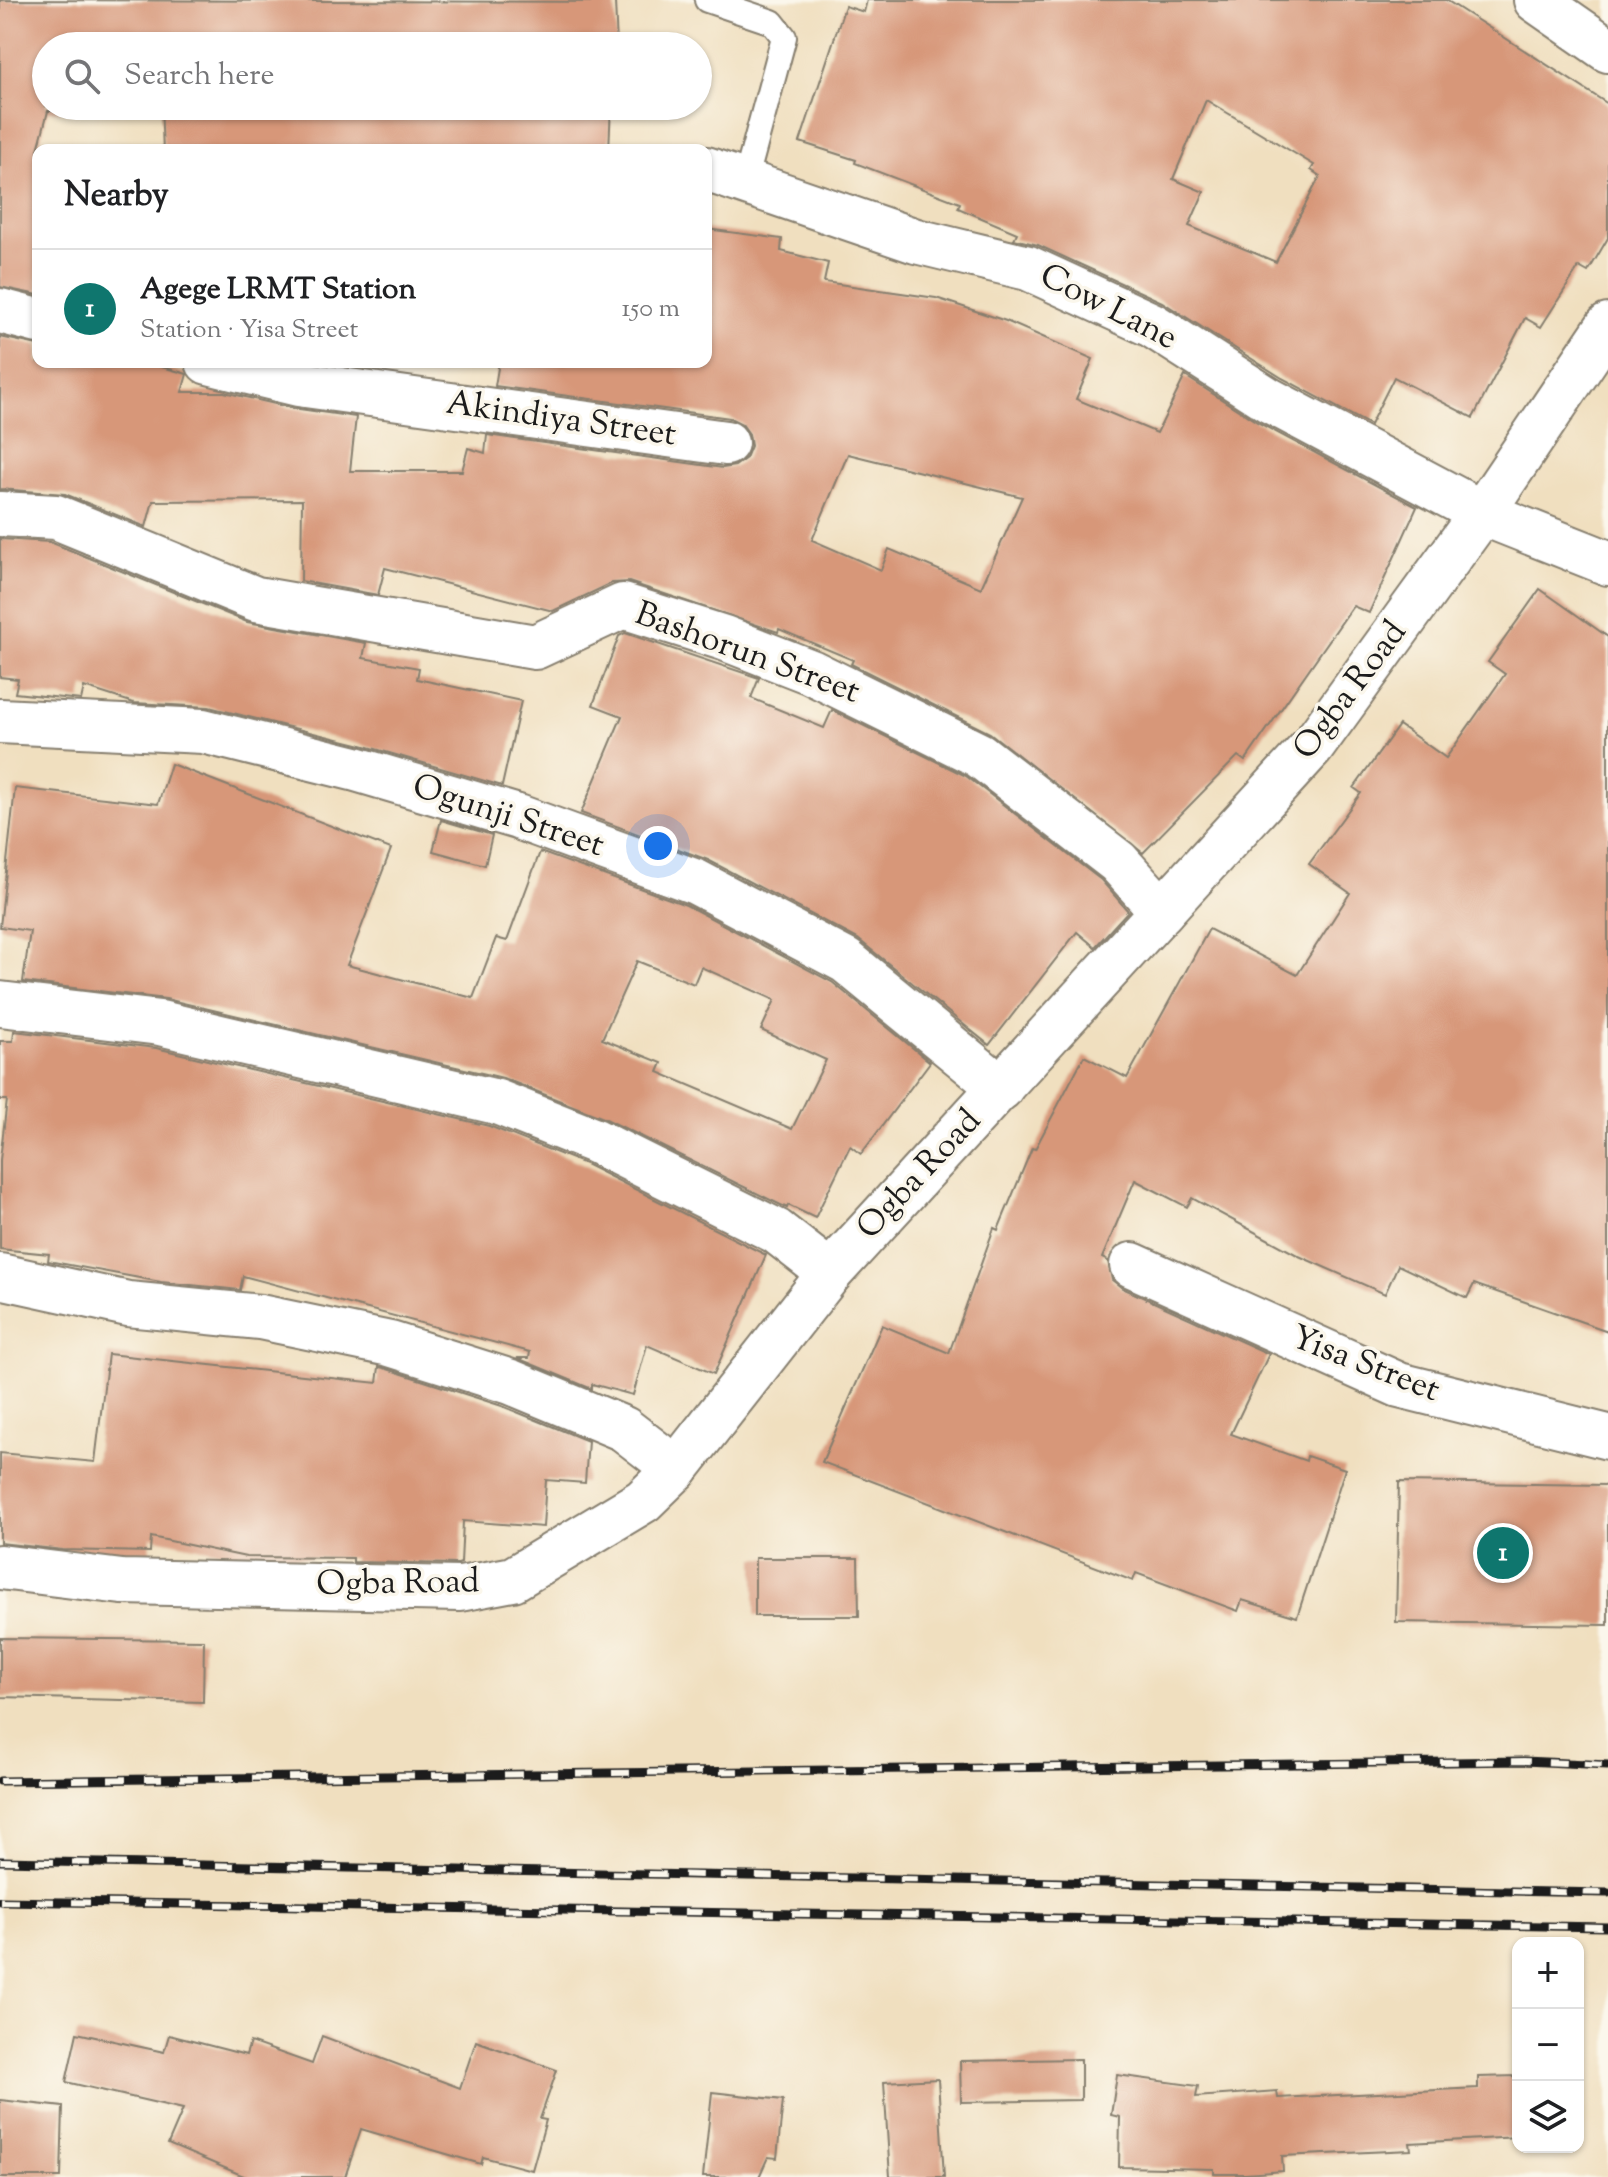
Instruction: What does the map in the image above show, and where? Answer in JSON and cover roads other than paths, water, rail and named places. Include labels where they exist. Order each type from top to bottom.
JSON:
[{"type":"street","points":[[1536,0],[1608,50]]},
{"type":"street","name":"Cow Lane","points":[[726,175],[916,241],[1028,268],[1152,325],[1269,400],[1482,513],[1608,563]]},
{"type":"street","points":[[0,311],[32,319]]},
{"type":"street","name":"Ogba Road","points":[[0,1567],[122,1582],[460,1589],[513,1579],[643,1501],[676,1469],[830,1273],[1312,747],[1482,513],[1608,326]]},
{"type":"street","name":"Akindiya Street","points":[[233,368],[298,384],[726,443]]},
{"type":"street","name":"Bashorun Street","points":[[0,514],[56,517],[256,599],[504,642],[535,647],[623,606],[724,638],[811,672],[979,755],[1118,862],[1162,911]]},
{"type":"street","name":"Ogunji Street","points":[[0,721],[203,731],[356,769],[518,817],[696,882],[846,961],[1001,1088]]},
{"type":"street","points":[[0,1004],[160,1023],[497,1102],[595,1141],[776,1231],[830,1273]]},
{"type":"street","name":"Yisa Street","points":[[1132,1265],[1399,1385],[1608,1437]]},
{"type":"street","points":[[0,1276],[128,1304],[260,1317],[390,1344],[511,1382],[624,1429],[676,1469]]},
{"type":"lane","points":[[707,0],[772,22],[784,37],[726,175]]},
{"type":"railway","points":[[0,1781],[1524,1761],[1608,1765]]},
{"type":"railway","points":[[0,1861],[1608,1893]]},
{"type":"railway","points":[[0,1901],[1608,1927]]},
{"type":"place","name":"Agege LRMT Station","points":[[1503,1553]]}]
